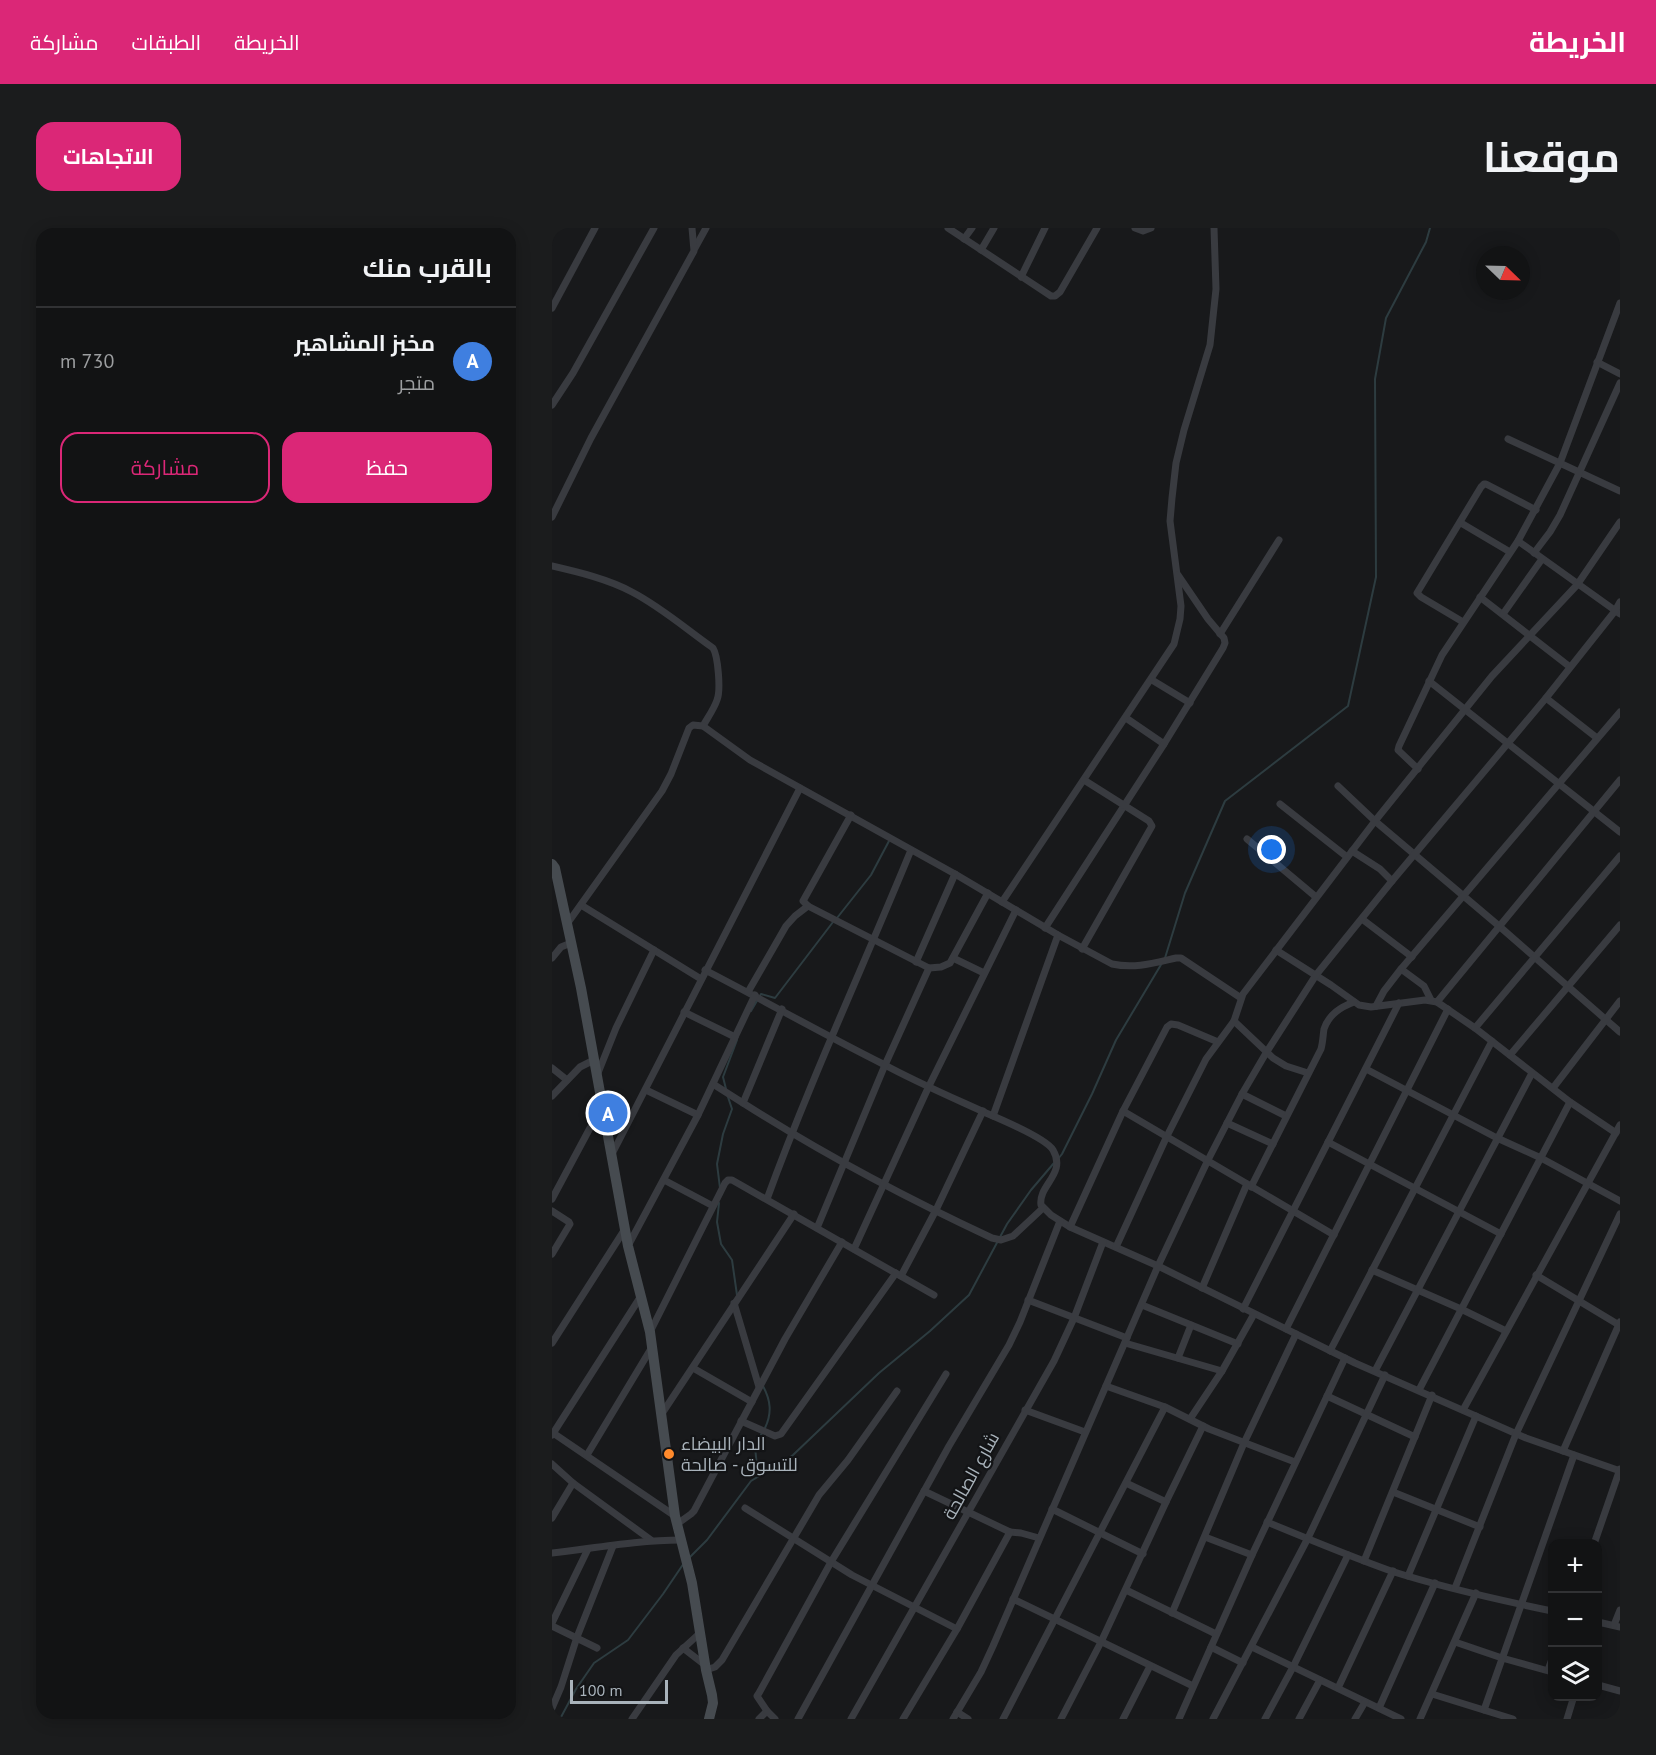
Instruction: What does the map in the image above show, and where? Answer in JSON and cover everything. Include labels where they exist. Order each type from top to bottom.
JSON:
[{"type":"street","points":[[552,308],[595,228]]},
{"type":"street","points":[[552,405],[573,373],[654,228]]},
{"type":"street","points":[[692,228],[694,251]]},
{"type":"street","points":[[552,517],[591,438],[706,228]]},
{"type":"street","points":[[948,228],[1051,296],[1060,292],[1095,229]]},
{"type":"street","points":[[964,239],[972,228]]},
{"type":"street","points":[[981,250],[994,228]]},
{"type":"street","points":[[1021,277],[1045,228]]},
{"type":"street","points":[[1136,228],[1143,231],[1151,228]]},
{"type":"street","points":[[1002,902],[1152,680],[1171,651],[1176,637],[1181,606],[1170,522],[1172,498],[1176,463],[1211,334],[1216,289],[1214,228]]},
{"type":"street","points":[[1418,770],[1398,750],[1399,746],[1442,655],[1518,541],[1560,463],[1619,308]]},
{"type":"street","points":[[1598,362],[1620,374]]},
{"type":"street","points":[[1534,553],[1556,524],[1620,382]]},
{"type":"street","points":[[1508,439],[1620,491]]},
{"type":"street","points":[[1463,622],[1417,593],[1484,484],[1536,510]]},
{"type":"street","points":[[1116,1248],[1167,1136],[1206,1059],[1234,1021],[1241,998],[1349,854],[1492,676],[1577,585],[1620,522]]},
{"type":"street","points":[[1461,523],[1510,552]]},
{"type":"street","points":[[1220,634],[1279,540]]},
{"type":"street","points":[[1518,541],[1617,613]]},
{"type":"street","points":[[1503,614],[1542,559]]},
{"type":"street","points":[[552,566],[609,582],[631,591],[712,648],[716,656],[718,695],[717,702],[703,726]]},
{"type":"street","points":[[1045,928],[1224,648],[1224,638],[1176,573]]},
{"type":"street","points":[[1480,597],[1570,667]]},
{"type":"street","points":[[968,1719],[955,1716],[981,1672],[1158,1266],[1242,1094],[1316,975],[1617,613],[1620,602]]},
{"type":"street","points":[[1152,680],[1190,703]]},
{"type":"street","points":[[1429,681],[1620,832]]},
{"type":"street","points":[[1546,698],[1597,738]]},
{"type":"street","points":[[1376,1006],[1401,969],[1620,712]]},
{"type":"street","points":[[1126,718],[1164,744]]},
{"type":"street","points":[[567,924],[663,791],[689,728],[693,725],[703,726],[750,760],[955,874],[1082,949],[1112,964],[1127,967],[1139,967],[1180,958],[1241,998]]},
{"type":"street","points":[[1082,949],[1152,828],[1149,821],[1084,780]]},
{"type":"street","points":[[1276,950],[1365,1007],[1434,1001],[1620,780]]},
{"type":"street","points":[[1338,786],[1375,821],[1620,1032]]},
{"type":"street","points":[[611,1156],[800,788]]},
{"type":"street","points":[[1280,804],[1349,854],[1380,869],[1392,881]]},
{"type":"street","points":[[851,815],[803,898],[804,903],[808,906],[929,969],[946,965],[954,958],[988,893]]},
{"type":"street","points":[[1247,839],[1316,897]]},
{"type":"street","points":[[767,1199],[831,1037],[874,940],[910,850]]},
{"type":"street","points":[[1475,1028],[1620,856]]},
{"type":"street","points":[[553,868],[571,943],[628,1246],[650,1332],[676,1520],[689,1567],[705,1667],[712,1695],[709,1717]]},
{"type":"street","points":[[916,962],[955,874]]},
{"type":"street","points":[[581,905],[701,979]]},
{"type":"street","points":[[628,1246],[698,1115],[735,1037],[751,994],[786,926],[808,906]]},
{"type":"street","points":[[854,1249],[929,1086],[1016,910]]},
{"type":"street","points":[[1362,919],[1412,957]]},
{"type":"street","points":[[1510,1055],[1620,925]]},
{"type":"street","points":[[993,1116],[1058,935]]},
{"type":"street","points":[[552,958],[561,947],[571,943]]},
{"type":"street","points":[[596,1077],[616,1028],[654,950]]},
{"type":"street","points":[[954,958],[984,973]]},
{"type":"street","points":[[817,1228],[885,1065],[929,969]]},
{"type":"street","points":[[1401,969],[1424,986],[1434,1001],[1475,1028],[1570,1102],[1616,1133]]},
{"type":"street","points":[[705,970],[885,1065],[1044,1142],[1053,1150],[1056,1170],[1040,1201],[1043,1208],[1070,1227],[1158,1266],[1345,1358],[1516,1434],[1620,1470],[1596,1539]]},
{"type":"street","points":[[1553,1088],[1620,1001]]},
{"type":"street","points":[[1202,1288],[1249,1185],[1321,1049],[1324,1030],[1329,1018],[1340,1008],[1354,1002]]},
{"type":"street","points":[[1243,1309],[1399,1003]]},
{"type":"street","points":[[743,1103],[782,1009]]},
{"type":"street","points":[[1286,1329],[1448,1009]]},
{"type":"street","points":[[684,1012],[735,1037]]},
{"type":"street","points":[[1234,1021],[1266,1053],[1281,1063],[1308,1073]]},
{"type":"street","points":[[1070,1227],[1123,1111],[1167,1027],[1171,1024],[1178,1025],[1218,1042]]},
{"type":"street","points":[[1330,1351],[1492,1041]]},
{"type":"street","points":[[552,1096],[580,1067],[594,1060]]},
{"type":"street","points":[[552,1068],[567,1080]]},
{"type":"street","points":[[1366,1069],[1620,1201]]},
{"type":"street","points":[[1375,1371],[1532,1073]]},
{"type":"street","points":[[713,1084],[843,1163],[992,1238],[1001,1240],[1013,1236],[1043,1208]]},
{"type":"street","points":[[646,1090],[698,1115]]},
{"type":"street","points":[[1242,1094],[1286,1116]]},
{"type":"street","points":[[1419,1390],[1570,1102]]},
{"type":"street","points":[[741,1421],[775,1436],[781,1434],[898,1275],[936,1210],[982,1111]]},
{"type":"street","points":[[1123,1111],[1334,1234]]},
{"type":"street","points":[[552,1197],[590,1128],[604,1118]]},
{"type":"street","points":[[1227,1123],[1272,1144]]},
{"type":"street","points":[[1463,1410],[1620,1125]]},
{"type":"street","points":[[1328,1142],[1501,1234]]},
{"type":"street","points":[[664,1180],[713,1206]]},
{"type":"street","points":[[650,1332],[728,1180],[732,1180],[794,1214],[934,1295]]},
{"type":"street","points":[[552,1211],[570,1224],[552,1254]]},
{"type":"street","points":[[661,1415],[794,1214]]},
{"type":"street","points":[[1455,1588],[1516,1434],[1620,1214]]},
{"type":"street","points":[[798,1719],[959,1428],[1004,1354],[1015,1333],[1060,1221]]},
{"type":"street","points":[[552,1343],[625,1229]]},
{"type":"street","points":[[676,1520],[694,1511],[785,1339],[842,1242]]},
{"type":"street","name":"شارع الصالحة","points":[[851,1719],[1054,1361],[1074,1318],[1103,1242]]},
{"type":"street","points":[[1372,1270],[1506,1331]]},
{"type":"street","points":[[1536,1275],[1619,1323],[1563,1451]]},
{"type":"street","points":[[641,1296],[553,1434],[587,1455],[676,1520]]},
{"type":"street","points":[[1028,1300],[1126,1340],[1222,1371]]},
{"type":"street","points":[[734,1303],[759,1387]]},
{"type":"street","points":[[1142,1305],[1238,1344]]},
{"type":"street","points":[[1190,1419],[1222,1371],[1254,1314]]},
{"type":"street","points":[[1178,1358],[1191,1325]]},
{"type":"street","points":[[1172,1613],[1244,1443],[1296,1334]]},
{"type":"street","points":[[587,1455],[652,1347]]},
{"type":"street","points":[[1179,1719],[1267,1522],[1345,1358]]},
{"type":"street","points":[[693,1368],[752,1402]]},
{"type":"street","points":[[775,1719],[759,1700],[759,1693],[831,1562],[946,1374]]},
{"type":"street","points":[[1213,1719],[1308,1538],[1385,1375]]},
{"type":"street","points":[[1106,1386],[1166,1407],[1203,1426],[1295,1462]]},
{"type":"street","points":[[683,1648],[705,1667],[715,1667],[722,1660],[824,1489],[848,1460],[897,1391]]},
{"type":"street","points":[[1364,1561],[1432,1395]]},
{"type":"street","points":[[1327,1396],[1415,1437]]},
{"type":"street","points":[[1003,1719],[1166,1407]]},
{"type":"street","points":[[1025,1410],[1085,1432]]},
{"type":"street","points":[[1408,1576],[1476,1416]]},
{"type":"street","points":[[1060,1719],[1101,1642],[1203,1426]]},
{"type":"street","points":[[1484,1710],[1574,1455]]},
{"type":"street","points":[[552,1464],[573,1483],[651,1540]]},
{"type":"street","points":[[552,1518],[573,1483]]},
{"type":"street","points":[[1126,1483],[1166,1502]]},
{"type":"street","points":[[924,1491],[1010,1532],[1039,1538]]},
{"type":"street","points":[[1393,1492],[1480,1527]]},
{"type":"street","points":[[745,1508],[871,1585],[957,1629]]},
{"type":"street","points":[[1052,1509],[1143,1554]]},
{"type":"street","points":[[1267,1522],[1348,1555],[1408,1576],[1548,1610]]},
{"type":"street","points":[[903,1719],[957,1629],[1010,1532]]},
{"type":"street","points":[[1205,1537],[1252,1555]]},
{"type":"street","points":[[552,1553],[651,1540],[681,1540]]},
{"type":"street","points":[[552,1708],[613,1546]]},
{"type":"street","points":[[588,1549],[552,1624],[597,1648]]},
{"type":"street","points":[[1265,1719],[1348,1555]]},
{"type":"street","points":[[1338,1688],[1393,1571]]},
{"type":"street","points":[[1378,1708],[1435,1583]]},
{"type":"street","points":[[1126,1590],[1216,1634]]},
{"type":"street","points":[[1420,1719],[1476,1593]]},
{"type":"street","points":[[1013,1599],[1193,1686]]},
{"type":"street","points":[[1602,1623],[1617,1626],[1620,1610]]},
{"type":"street","points":[[632,1719],[663,1673],[683,1648],[700,1633]]},
{"type":"street","points":[[1455,1642],[1548,1670]]},
{"type":"street","points":[[1210,1647],[1243,1663]]},
{"type":"street","points":[[1252,1647],[1401,1719]]},
{"type":"street","points":[[1123,1719],[1150,1666]]},
{"type":"street","points":[[1299,1719],[1320,1680]]},
{"type":"street","points":[[1602,1686],[1620,1691]]},
{"type":"street","points":[[1432,1694],[1484,1710],[1495,1717],[1513,1719]]},
{"type":"street","points":[[1567,1719],[1572,1701]]},
{"type":"street","points":[[1355,1719],[1365,1702]]},
{"type":"street","points":[[759,1719],[766,1711]]},
{"type":"waterway","points":[[1165,958],[1185,893],[1225,801],[1348,706],[1376,577],[1375,379],[1386,318],[1426,242],[1430,228]]},
{"type":"waterway","points":[[837,918],[871,875],[889,841]]},
{"type":"waterway","points":[[751,1011],[761,994],[775,998],[833,922]]},
{"type":"waterway","points":[[1058,1159],[1092,1094],[1116,1040],[1162,963]]},
{"type":"waterway","points":[[726,1089],[723,1077],[737,1040]]},
{"type":"waterway","points":[[720,1188],[717,1164],[723,1134],[732,1109],[728,1097]]},
{"type":"waterway","points":[[690,1557],[707,1540],[751,1481],[793,1455],[879,1373],[969,1295],[1007,1224],[1054,1163]]},
{"type":"waterway","points":[[719,1203],[717,1222],[721,1244],[732,1260],[737,1295]]},
{"type":"waterway","points":[[763,1386],[770,1407],[765,1428]]},
{"type":"waterway","points":[[758,1476],[755,1447],[762,1433]]},
{"type":"waterway","points":[[560,1719],[576,1689],[594,1663],[628,1640],[684,1563]]},
{"type":"place","name":"مخبز المشاهير","points":[[608,1113]]},
{"type":"place","name":"الدار البيضاء للتسوق - صالحة","points":[[669,1454]]}]
